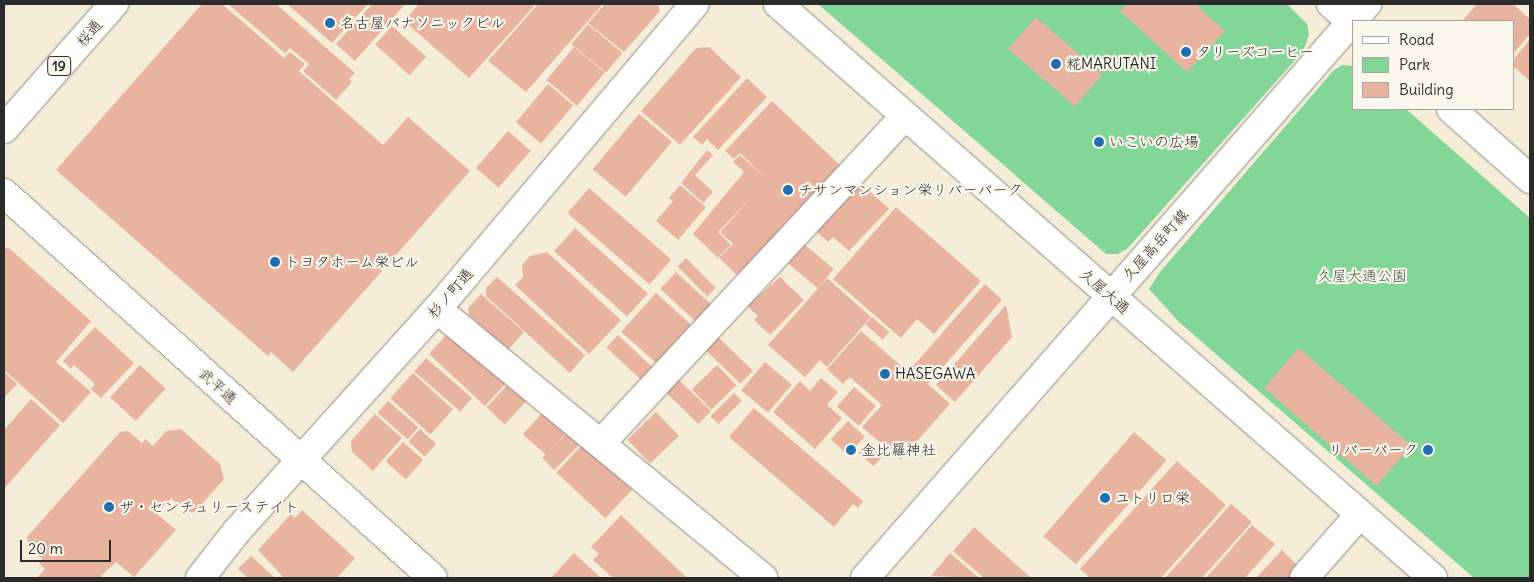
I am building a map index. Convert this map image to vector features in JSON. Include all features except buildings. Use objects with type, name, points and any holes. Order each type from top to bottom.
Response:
[{"type":"main road","name":"桜通","points":[[4,129],[114,4]]},
{"type":"main road","name":"杉ノ町通","points":[[200,578],[300,460],[437,309],[695,4]]},
{"type":"main road","name":"久屋大通","points":[[778,4],[904,117],[1433,578]]},
{"type":"main road","points":[[1331,4],[1357,16]]},
{"type":"main road","name":"久屋高岳町線","points":[[865,578],[1110,295],[1352,22]]},
{"type":"main road","points":[[1452,110],[1530,178]]},
{"type":"main road","points":[[602,442],[904,117]]},
{"type":"main road","name":"武平通","points":[[4,193],[433,578]]},
{"type":"main road","points":[[437,309],[602,442],[762,578]]},
{"type":"main road","points":[[1304,578],[1360,514]]},
{"type":"green space","name":"いこいの広場","points":[[818,4],[1287,4],[1307,24],[1309,35],[1303,51],[1128,248],[1118,254],[1106,254]]},
{"type":"green space","name":"久屋大通公園","points":[[1342,65],[1352,66],[1352,110],[1407,110],[1530,218],[1530,578],[1474,578],[1179,322],[1149,289],[1160,272],[1333,71]]},
{"type":"place","name":"名古屋パナソニックビル","points":[[330,23]]},
{"type":"place","name":"タリーズコーヒー","points":[[1186,52]]},
{"type":"place","name":"糀MARUTANI","points":[[1056,64]]},
{"type":"place","name":"いこいの広場","points":[[1099,142]]},
{"type":"place","name":"チサンマンション栄リバーパーク","points":[[788,190]]},
{"type":"place","name":"トヨタホーム栄ビル","points":[[275,262]]},
{"type":"place","name":"HASEGAWA","points":[[885,374]]},
{"type":"place","name":"金比羅神社","points":[[851,450]]},
{"type":"place","name":"リバーパーク","points":[[1428,450]]},
{"type":"place","name":"ユトリロ栄","points":[[1105,498]]},
{"type":"place","name":"ザ・センチュリーステイト","points":[[109,507]]}]
